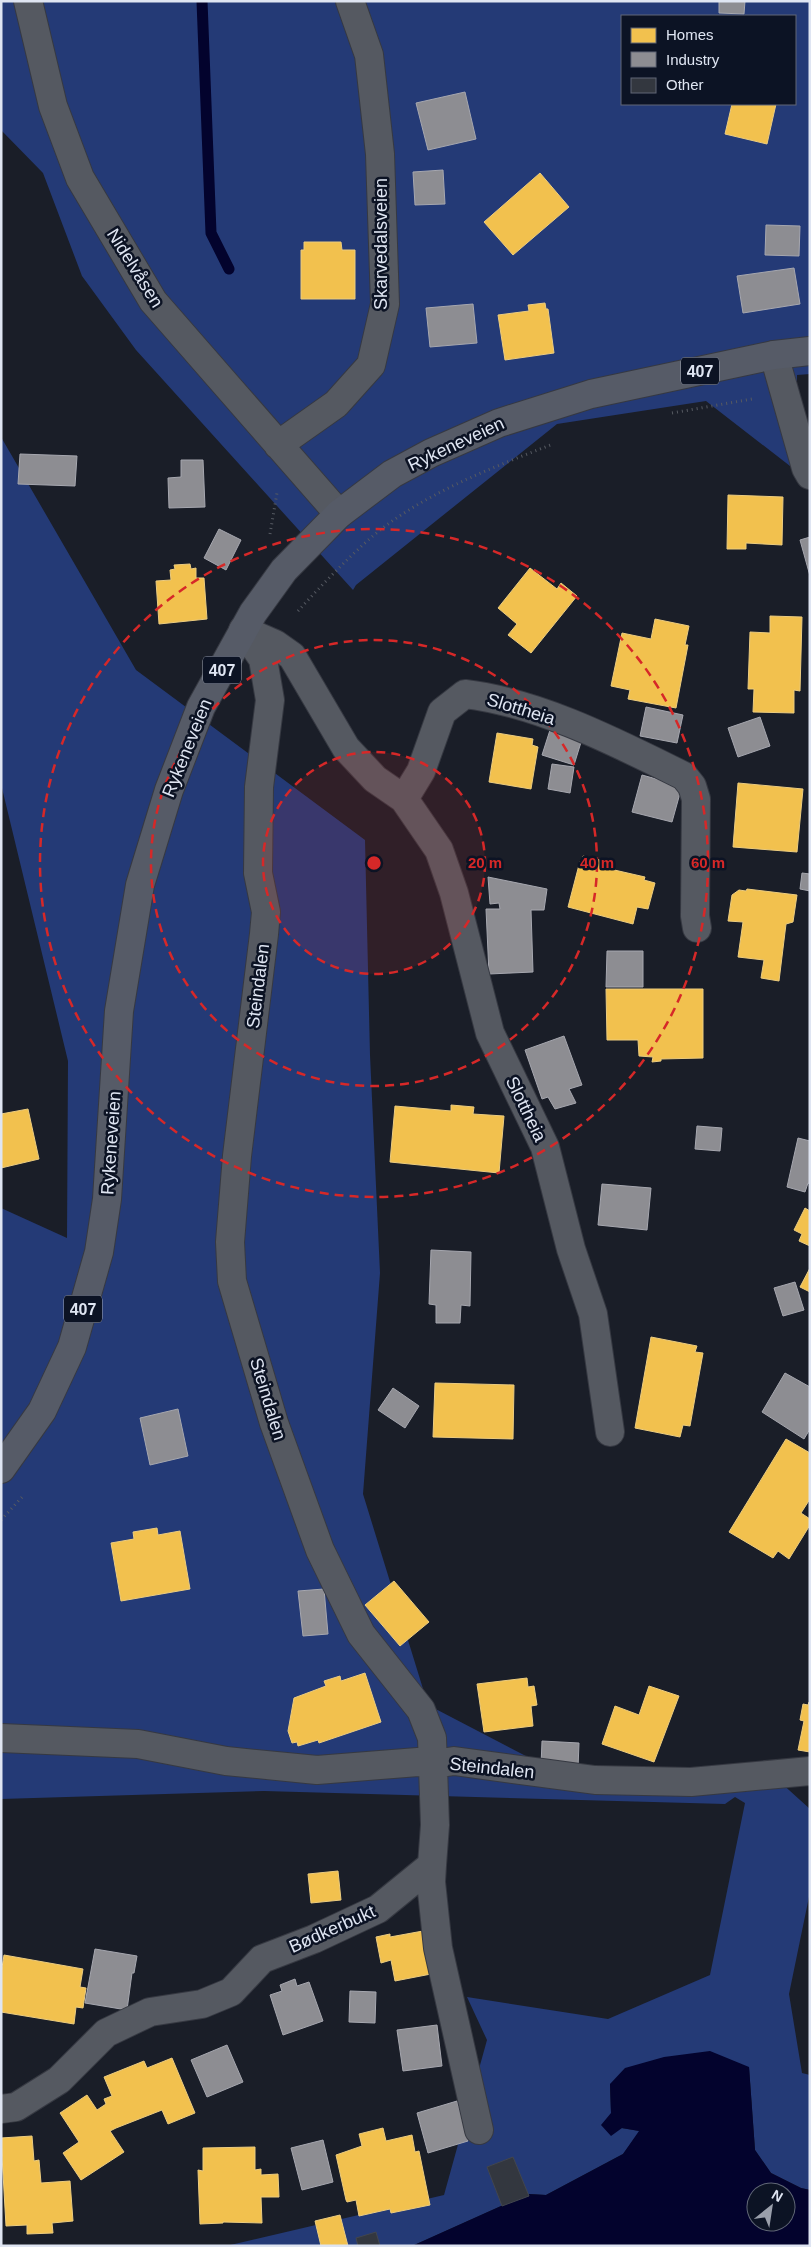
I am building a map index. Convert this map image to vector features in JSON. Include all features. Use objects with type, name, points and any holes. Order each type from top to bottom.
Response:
[{"type":"main road","name":"Rykeneveien","points":[[2,1466],[42,1411],[72,1347],[99,1252],[107,1199],[119,1011],[140,885],[169,790],[201,707],[243,630],[284,570],[339,514],[392,474],[431,453],[499,423],[591,394],[774,355],[810,351]]},
{"type":"street","name":"Nidelvåsen","points":[[28,1],[53,106],[80,178],[153,301],[339,514]]},
{"type":"street","name":"Skarvedalsveien","points":[[278,445],[336,404],[372,365],[385,304],[380,154],[372,82],[368,55],[350,1]]},
{"type":"street","points":[[774,355],[806,468],[810,475]]},
{"type":"street","name":"Slottheia","points":[[243,630],[275,644],[292,656],[346,748],[375,779],[404,799],[439,850],[454,892],[490,1033],[545,1147],[571,1249],[593,1314],[610,1432]]},
{"type":"street","name":"Steindalen","points":[[243,630],[263,659],[270,700],[259,787],[258,874],[266,912],[237,1156],[230,1242],[232,1281],[274,1423],[320,1550],[361,1634],[421,1710],[432,1738],[434,1764],[454,1761],[595,1780],[691,1782],[810,1771]]},
{"type":"street","name":"Slottheia","points":[[404,799],[421,771],[442,712],[465,694],[496,698],[601,736],[684,776],[692,786],[696,799],[695,916],[697,928]]},
{"type":"street","points":[[1,1738],[138,1744],[226,1761],[317,1770],[418,1762],[434,1764],[435,1826],[431,1882],[438,1948],[479,2130]]},
{"type":"street","name":"Bødkerbukt","points":[[1,2110],[16,2107],[59,2080],[106,2033],[150,2012],[202,2004],[231,1992],[262,1959],[314,1940],[378,1909],[432,1866]]},
{"type":"path","points":[[266,540],[271,532],[277,492]]},
{"type":"shaded area","points":[[1,1],[810,1],[810,374],[797,375],[797,465],[799,473],[706,401],[557,424],[356,585],[353,590],[136,350],[82,276],[43,173],[1,130]]},
{"type":"shaded area","points":[[1,437],[136,670],[365,840],[370,1055],[380,1273],[363,1494],[428,1705],[547,1767],[769,1772],[810,1809],[810,1892],[789,1994],[802,2073],[810,2075],[810,2190],[801,2188],[796,2186],[796,2182],[789,2182],[771,2173],[755,2150],[749,2067],[610,2084],[611,2113],[621,2128],[640,2131],[623,2154],[546,2195],[528,2194],[412,2246],[226,2246],[444,2195],[487,2040],[467,1997],[608,2019],[710,1975],[745,1803],[735,1797],[725,1804],[264,1791],[1,1799],[1,1208],[67,1238],[68,1061],[1,784]]},
{"type":"shaded area","points":[[710,2051],[749,2067],[755,2150],[771,2173],[789,2182],[746,2182],[746,2232],[796,2232],[796,2186],[810,2190],[810,2246],[412,2246],[528,2194],[546,2195],[623,2154],[639,2131],[622,2128],[611,2136],[601,2125],[611,2113],[610,2084],[625,2068],[664,2057]]},
{"type":"building: Homes","points":[[732,105],[776,105],[767,144],[725,134]]},
{"type":"building: Homes","points":[[540,173],[569,207],[513,255],[484,222]]},
{"type":"building: Homes","points":[[304,242],[341,242],[342,250],[355,250],[355,299],[301,299],[301,250],[304,250]]},
{"type":"building: Homes","points":[[545,303],[546,309],[548,309],[554,353],[505,360],[498,315],[529,311],[528,305]]},
{"type":"building: Homes","points":[[728,495],[783,497],[782,545],[746,543],[746,549],[727,549]]},
{"type":"building: Homes","points":[[190,564],[191,569],[196,568],[196,578],[204,578],[207,619],[159,624],[156,581],[171,580],[170,570],[175,569],[174,565]]},
{"type":"building: Homes","points":[[530,568],[557,589],[561,583],[577,596],[531,653],[508,635],[517,624],[498,608]]},
{"type":"building: Homes","points":[[770,616],[802,617],[800,691],[794,690],[794,713],[753,712],[754,689],[748,689],[750,632],[770,633]]},
{"type":"building: Homes","points":[[655,619],[689,626],[685,645],[688,645],[676,708],[628,699],[630,690],[611,686],[622,633],[651,639]]},
{"type":"building: Homes","points":[[497,733],[533,739],[532,745],[538,747],[531,789],[489,782]]},
{"type":"building: Homes","points":[[738,783],[803,789],[797,852],[733,847]]},
{"type":"building: Homes","points":[[583,856],[612,863],[610,869],[645,877],[644,880],[655,883],[648,909],[637,907],[633,924],[568,907]]},
{"type":"building: Homes","points":[[747,889],[797,895],[793,922],[786,924],[779,981],[761,978],[764,960],[738,957],[743,922],[728,921],[732,895],[739,890],[746,891]]},
{"type":"building: Homes","points":[[606,989],[703,989],[703,1058],[661,1059],[661,1061],[652,1062],[653,1057],[639,1056],[638,1040],[607,1040]]},
{"type":"building: Homes","points":[[451,1105],[474,1107],[473,1114],[504,1116],[499,1173],[390,1162],[395,1106],[451,1111]]},
{"type":"building: Homes","points":[[28,1109],[39,1159],[1,1168],[1,1114]]},
{"type":"building: Homes","points":[[805,1208],[810,1211],[810,1246],[799,1241],[802,1234],[794,1230]]},
{"type":"building: Homes","points":[[810,1268],[810,1292],[800,1287]]},
{"type":"building: Homes","points":[[651,1337],[697,1346],[695,1352],[703,1353],[690,1426],[683,1425],[680,1437],[635,1428]]},
{"type":"building: Homes","points":[[435,1383],[514,1385],[513,1439],[433,1437]]},
{"type":"building: Homes","points":[[786,1439],[810,1453],[810,1499],[801,1513],[810,1519],[810,1525],[789,1559],[778,1551],[773,1558],[729,1532]]},
{"type":"building: Homes","points":[[157,1528],[158,1535],[180,1531],[190,1589],[121,1601],[111,1543],[134,1539],[133,1532]]},
{"type":"building: Homes","points":[[394,1581],[429,1622],[400,1646],[365,1605]]},
{"type":"building: Homes","points":[[365,1673],[381,1722],[319,1743],[318,1740],[298,1746],[297,1742],[292,1743],[288,1731],[294,1698],[326,1686],[324,1681],[340,1676],[341,1681]]},
{"type":"building: Homes","points":[[527,1678],[528,1687],[534,1686],[537,1705],[531,1706],[533,1726],[484,1732],[477,1684]]},
{"type":"building: Homes","points":[[649,1686],[679,1696],[654,1762],[602,1744],[615,1706],[639,1715]]},
{"type":"building: Homes","points":[[809,1702],[810,1752],[798,1750],[804,1721],[800,1720],[803,1704],[808,1705]]},
{"type":"building: Homes","points":[[338,1871],[341,1900],[311,1903],[308,1874]]},
{"type":"building: Homes","points":[[423,1931],[431,1974],[395,1981],[391,1960],[381,1963],[376,1937],[390,1934],[390,1937]]},
{"type":"building: Homes","points":[[4,1955],[83,1969],[80,1987],[86,1988],[83,2008],[76,2007],[74,2024],[1,2012],[1,1974]]},
{"type":"building: Homes","points":[[172,2058],[195,2113],[168,2124],[162,2110],[110,2131],[124,2152],[81,2180],[63,2153],[79,2142],[60,2113],[87,2095],[97,2110],[106,2104],[104,2099],[112,2096],[104,2077],[144,2061],[147,2068]]},
{"type":"building: Homes","points":[[383,2128],[386,2141],[412,2135],[415,2152],[419,2151],[430,2205],[391,2213],[390,2209],[359,2216],[356,2200],[347,2202],[346,2200],[336,2155],[362,2146],[359,2134]]},
{"type":"building: Homes","points":[[32,2136],[34,2161],[39,2160],[41,2183],[70,2181],[73,2221],[52,2223],[53,2233],[27,2234],[27,2225],[6,2226],[1,2138]]},
{"type":"building: Homes","points":[[255,2147],[255,2170],[261,2169],[261,2175],[278,2174],[279,2197],[261,2197],[262,2223],[223,2222],[200,2224],[198,2170],[203,2171],[203,2148]]},
{"type":"building: Homes","points":[[340,2215],[348,2246],[321,2246],[315,2221]]},
{"type":"building: Industry","points":[[719,1],[745,1],[744,14],[719,13]]},
{"type":"building: Industry","points":[[465,92],[476,139],[428,150],[416,103]]},
{"type":"building: Industry","points":[[443,170],[445,204],[415,205],[413,172]]},
{"type":"building: Industry","points":[[766,225],[800,226],[799,256],[765,255]]},
{"type":"building: Industry","points":[[794,268],[800,304],[743,313],[737,276]]},
{"type":"building: Industry","points":[[473,304],[477,343],[430,347],[426,308]]},
{"type":"building: Industry","points":[[20,454],[77,456],[75,486],[18,484]]},
{"type":"building: Industry","points":[[181,460],[203,460],[205,507],[169,508],[168,478],[181,477]]},
{"type":"building: Industry","points":[[219,529],[241,540],[226,570],[204,558]]},
{"type":"building: Industry","points":[[810,537],[810,576],[800,540]]},
{"type":"building: Industry","points":[[646,707],[683,715],[677,743],[640,736]]},
{"type":"building: Industry","points":[[760,717],[770,746],[738,757],[728,728]]},
{"type":"building: Industry","points":[[550,730],[582,739],[574,765],[542,755]]},
{"type":"building: Industry","points":[[552,764],[574,767],[570,793],[548,789]]},
{"type":"building: Industry","points":[[642,775],[682,786],[672,822],[632,812]]},
{"type":"building: Industry","points":[[802,873],[810,874],[810,891],[800,889]]},
{"type":"building: Industry","points":[[488,877],[547,889],[544,910],[531,910],[533,972],[489,974],[486,909],[500,909],[499,903],[490,904]]},
{"type":"building: Industry","points":[[607,951],[643,951],[643,987],[606,987]]},
{"type":"building: Industry","points":[[564,1036],[582,1085],[569,1089],[576,1103],[555,1109],[548,1097],[542,1099],[525,1050]]},
{"type":"building: Industry","points":[[697,1126],[722,1128],[720,1151],[695,1149]]},
{"type":"building: Industry","points":[[798,1138],[810,1141],[810,1184],[808,1183],[805,1192],[787,1187]]},
{"type":"building: Industry","points":[[602,1184],[651,1188],[647,1230],[598,1225]]},
{"type":"building: Industry","points":[[431,1250],[471,1252],[470,1306],[461,1305],[460,1323],[436,1323],[436,1305],[429,1304]]},
{"type":"building: Industry","points":[[795,1282],[804,1310],[783,1316],[774,1288]]},
{"type":"building: Industry","points":[[785,1373],[810,1387],[810,1429],[804,1439],[762,1412]]},
{"type":"building: Industry","points":[[393,1388],[419,1406],[405,1428],[378,1410]]},
{"type":"building: Industry","points":[[178,1409],[188,1456],[150,1465],[140,1418]]},
{"type":"building: Industry","points":[[324,1589],[328,1634],[303,1636],[298,1591]]},
{"type":"building: Industry","points":[[542,1741],[579,1743],[578,1768],[541,1766]]},
{"type":"building: Industry","points":[[95,1949],[137,1956],[134,1973],[132,1973],[127,2010],[85,2003]]},
{"type":"building: Industry","points":[[295,1979],[297,1986],[309,1982],[323,2021],[283,2035],[270,1995],[282,1991],[280,1985]]},
{"type":"building: Industry","points":[[350,1991],[376,1992],[375,2023],[349,2022]]},
{"type":"building: Industry","points":[[437,2025],[442,2066],[403,2071],[397,2030]]},
{"type":"building: Industry","points":[[227,2045],[243,2082],[207,2097],[191,2060]]},
{"type":"building: Industry","points":[[457,2101],[468,2141],[428,2153],[417,2113]]},
{"type":"building: Industry","points":[[323,2140],[333,2182],[302,2190],[291,2148]]},
{"type":"building: Other","points":[[513,2157],[529,2196],[502,2206],[487,2167]]},
{"type":"building: Other","points":[[376,2232],[380,2246],[358,2246],[356,2238]]},
{"type":"waterway","points":[[202,1],[211,233],[229,269]]}]
